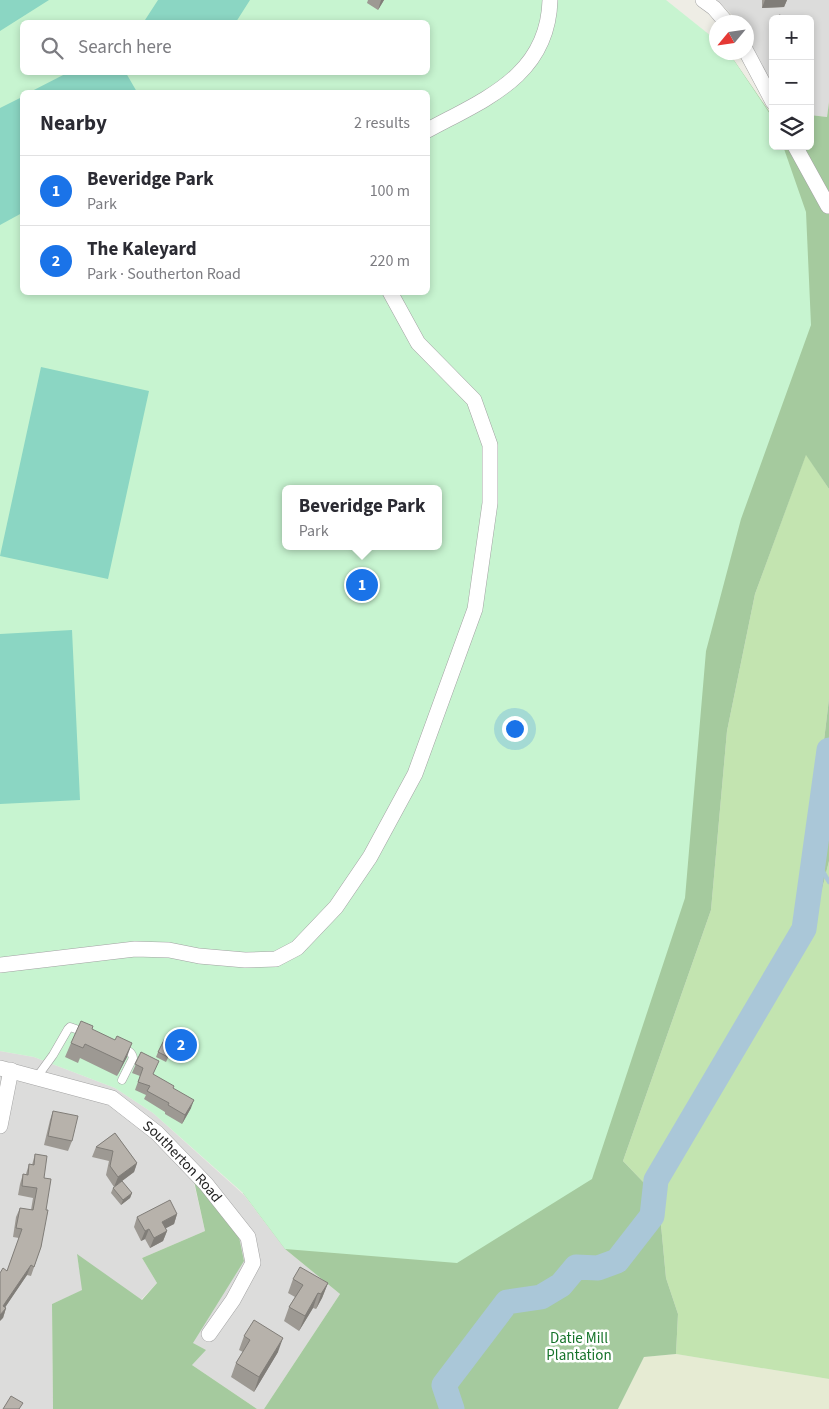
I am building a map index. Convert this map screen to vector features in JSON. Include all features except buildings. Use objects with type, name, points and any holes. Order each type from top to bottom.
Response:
[{"type":"street","points":[[430,129],[494,95],[510,83],[534,56],[547,30],[550,0]]},
{"type":"street","points":[[714,3],[722,15]]},
{"type":"street","points":[[751,60],[769,94]]},
{"type":"street","points":[[797,150],[828,207]]},
{"type":"street","points":[[0,966],[136,948],[169,950],[198,956],[246,960],[276,959],[298,948],[336,907],[370,856],[415,774],[475,608],[490,503],[490,446],[474,400],[418,343],[392,295]]},
{"type":"street","points":[[0,1126],[5,1069]]},
{"type":"street","name":"Southerton Road","points":[[5,1069],[112,1098],[157,1133],[206,1184],[248,1237],[253,1263],[234,1300],[209,1334]]},
{"type":"lane","points":[[37,1077],[70,1027],[97,1038]]},
{"type":"lane","points":[[114,1045],[130,1052],[133,1058],[122,1080]]},
{"type":"shaded area","points":[[717,0],[829,0],[829,102],[827,117],[814,115],[814,15],[769,15],[769,81],[754,53],[754,15],[732,15]]},
{"type":"shaded area","points":[[0,1051],[34,1057],[115,1088],[153,1113],[244,1195],[285,1249],[340,1294],[264,1409],[257,1409],[192,1365],[192,1343],[244,1260],[194,1183],[205,1231],[142,1258],[157,1283],[141,1300],[77,1255],[83,1290],[52,1304],[53,1409],[0,1409]]},
{"type":"green space","points":[[0,0],[666,0],[709,34],[709,60],[734,60],[769,113],[769,150],[784,150],[806,212],[811,325],[741,519],[706,651],[685,898],[592,1179],[457,1263],[285,1249],[243,1193],[153,1113],[115,1088],[34,1057],[0,1051]]},
{"type":"green space","points":[[0,0],[49,0],[0,31]]},
{"type":"green space","points":[[158,0],[250,0],[237,20],[145,20]]},
{"type":"green space","name":"Datie Mill Plantation","points":[[709,57],[709,60],[734,60],[769,111],[769,150],[814,150],[814,115],[827,117],[829,102],[829,489],[806,455],[755,594],[727,731],[711,910],[623,1161],[647,1186],[796,929],[815,815],[829,699],[829,861],[809,942],[669,1175],[661,1225],[666,1278],[678,1314],[676,1354],[644,1357],[618,1409],[264,1409],[340,1294],[285,1249],[243,1193]]},
{"type":"green space","points":[[63,75],[127,75],[136,90],[34,90]]},
{"type":"green space","points":[[20,98],[20,214],[0,225],[0,108]]},
{"type":"green space","points":[[41,367],[149,391],[108,579],[0,556]]},
{"type":"green space","points":[[806,454],[829,489],[829,699],[815,815],[796,929],[647,1186],[623,1161],[711,910],[727,731],[755,594]]},
{"type":"green space","points":[[72,630],[80,800],[0,804],[0,634]]},
{"type":"green space","points":[[829,861],[829,1379],[676,1354],[678,1314],[666,1278],[661,1225],[669,1175],[809,942]]},
{"type":"green space","points":[[194,1181],[239,1237],[244,1261],[193,1343],[206,1350],[192,1365],[257,1409],[53,1409],[52,1304],[82,1290],[77,1254],[142,1300],[157,1283],[142,1258],[205,1231]]},
{"type":"green space","points":[[676,1354],[829,1379],[829,1409],[618,1409],[644,1357]]},
{"type":"waterway","points":[[452,1409],[444,1385],[507,1302],[541,1297],[561,1285],[576,1267],[598,1268],[617,1261],[652,1216],[656,1180],[804,929],[829,750]]},
{"type":"waterway","points":[[814,856],[829,882]]},
{"type":"place","name":"Beveridge Park","points":[[362,585]]},
{"type":"place","name":"The Kaleyard","points":[[181,1045]]}]
